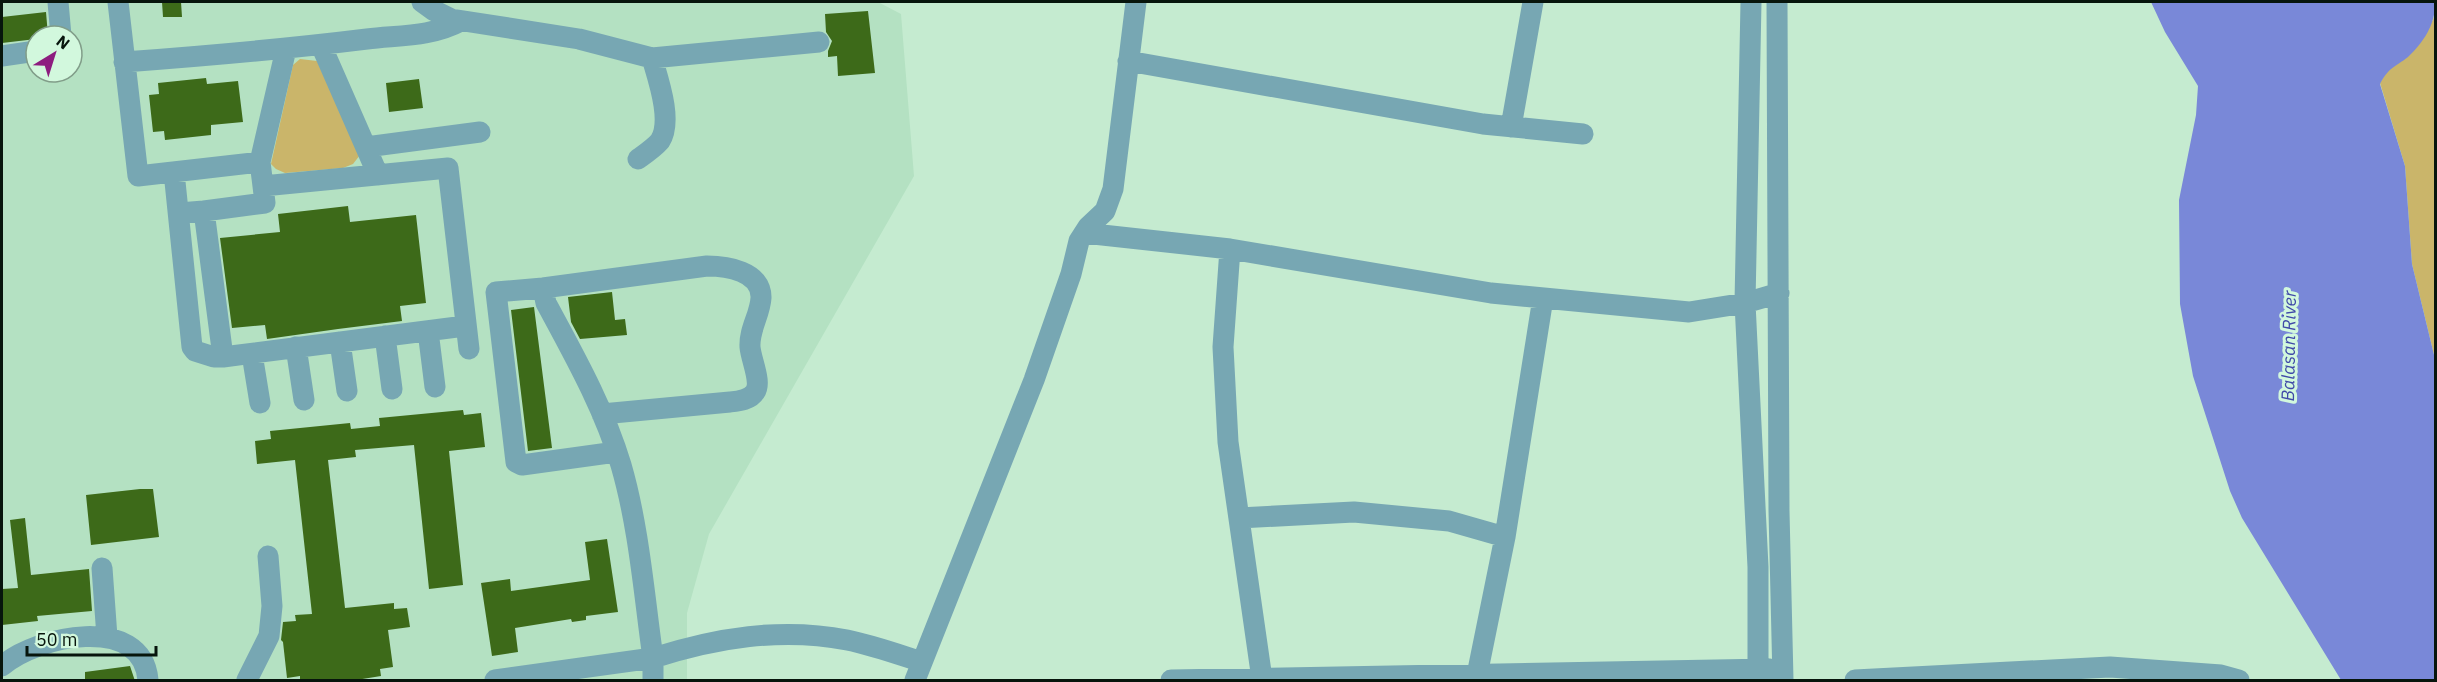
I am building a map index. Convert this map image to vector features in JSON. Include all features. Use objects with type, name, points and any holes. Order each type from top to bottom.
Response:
[{"type":"street","points":[[58,2],[60,24]]},
{"type":"street","points":[[118,2],[138,176],[260,162]]},
{"type":"street","points":[[422,2],[442,15],[461,21],[579,39],[652,58],[819,42]]},
{"type":"street","points":[[495,681],[652,658],[693,646],[769,633],[814,635],[848,640],[918,671],[944,611],[1034,380],[1071,274],[1076,251],[1084,233],[1105,211],[1111,198],[1136,2]]},
{"type":"street","points":[[1511,127],[1533,2]]},
{"type":"street","points":[[1751,2],[1745,303],[1758,567],[1758,670]]},
{"type":"street","points":[[1171,681],[1477,675],[1518,677],[1758,670],[1783,675],[1779,511],[1777,2]]},
{"type":"street","points":[[124,62],[424,35],[461,21]]},
{"type":"street","points":[[321,45],[378,175]]},
{"type":"street","points":[[179,213],[265,203],[260,162],[286,49]]},
{"type":"street","points":[[2,56],[24,53]]},
{"type":"street","points":[[638,159],[662,138],[665,124],[663,104],[652,58]]},
{"type":"street","points":[[1128,61],[1483,124],[1583,134]]},
{"type":"street","points":[[366,147],[480,132]]},
{"type":"street","points":[[263,186],[448,168],[469,350]]},
{"type":"street","points":[[174,172],[192,347],[195,351],[222,357],[465,326]]},
{"type":"street","points":[[204,211],[222,357]]},
{"type":"street","points":[[1084,233],[1230,249],[1491,292],[1689,312],[1745,303],[1779,293]]},
{"type":"street","points":[[1230,249],[1223,347],[1228,442],[1262,679]]},
{"type":"street","points":[[602,414],[730,402],[748,399],[753,395],[758,383],[751,359],[750,341],[752,325],[761,298],[757,284],[740,271],[722,266],[495,292],[514,460],[522,465],[616,452]]},
{"type":"street","points":[[543,288],[546,303],[602,414],[616,452],[631,508],[652,658],[652,681]]},
{"type":"street","points":[[1477,675],[1505,537],[1543,298]]},
{"type":"street","points":[[428,331],[435,387]]},
{"type":"street","points":[[385,336],[392,389]]},
{"type":"street","points":[[340,342],[347,391]]},
{"type":"street","points":[[296,347],[304,400]]},
{"type":"street","points":[[252,354],[260,403]]},
{"type":"street","points":[[1239,518],[1354,512],[1449,521],[1505,537]]},
{"type":"street","points":[[247,681],[269,636],[272,606],[268,556]]},
{"type":"street","points":[[102,568],[107,638]]},
{"type":"street","points":[[2,666],[21,652],[36,645],[58,640],[107,638],[127,645],[137,652],[147,668],[148,681]]},
{"type":"street","points":[[1855,681],[2110,666],[2221,675],[2239,681]]},
{"type":"shaded area","points":[[2,2],[878,2],[901,14],[914,176],[709,534],[687,613],[687,680],[2,680]]},
{"type":"shaded area","points":[[2435,13],[2435,359],[2412,264],[2405,166],[2380,83],[2387,71],[2407,57],[2433,20]]},
{"type":"shaded area","points":[[300,59],[317,61],[360,155],[353,164],[343,168],[285,173],[271,164],[293,65]]},
{"type":"water","name":"Balasan River","points":[[2151,2],[2435,2],[2431,25],[2424,39],[2408,57],[2389,71],[2380,84],[2405,166],[2412,264],[2435,359],[2435,680],[2341,680],[2242,518],[2230,491],[2193,376],[2180,304],[2179,200],[2196,115],[2198,86],[2165,32]]},
{"type":"building","points":[[162,2],[181,2],[182,17],[163,17]]},
{"type":"building","points":[[868,11],[875,73],[838,76],[837,56],[828,57],[832,41],[826,32],[825,14]]},
{"type":"building","points":[[46,12],[47,24],[24,24],[24,40],[2,43],[2,17]]},
{"type":"building","points":[[206,78],[207,84],[238,81],[243,122],[211,125],[211,135],[165,140],[164,131],[153,132],[149,95],[159,94],[158,83]]},
{"type":"building","points":[[419,79],[423,108],[389,112],[386,83]]},
{"type":"building","points":[[348,206],[350,222],[416,215],[426,303],[400,306],[402,321],[267,339],[265,325],[232,328],[220,238],[280,232],[278,214]]},
{"type":"building","points":[[612,292],[615,320],[625,319],[627,335],[580,339],[571,322],[568,297]]},
{"type":"building","points":[[534,307],[552,448],[528,451],[511,310]]},
{"type":"building","points":[[463,410],[464,415],[481,413],[485,447],[449,451],[463,585],[429,589],[414,445],[355,450],[356,457],[328,460],[345,608],[394,603],[394,609],[407,608],[410,627],[388,630],[393,667],[380,669],[381,676],[350,681],[300,681],[300,676],[287,678],[281,640],[283,622],[296,621],[295,615],[312,614],[295,460],[257,464],[255,441],[271,439],[270,431],[350,423],[351,429],[380,426],[379,418]]},
{"type":"building","points":[[153,489],[159,537],[91,545],[86,495]]},
{"type":"building","points":[[25,518],[31,575],[89,569],[92,611],[37,616],[38,621],[2,625],[2,589],[18,588],[10,520]]},
{"type":"building","points":[[607,539],[618,612],[586,616],[586,620],[572,622],[571,619],[515,628],[518,652],[492,656],[481,583],[510,579],[511,591],[590,580],[585,542]]},
{"type":"building","points":[[130,666],[135,681],[85,681],[85,672]]}]
